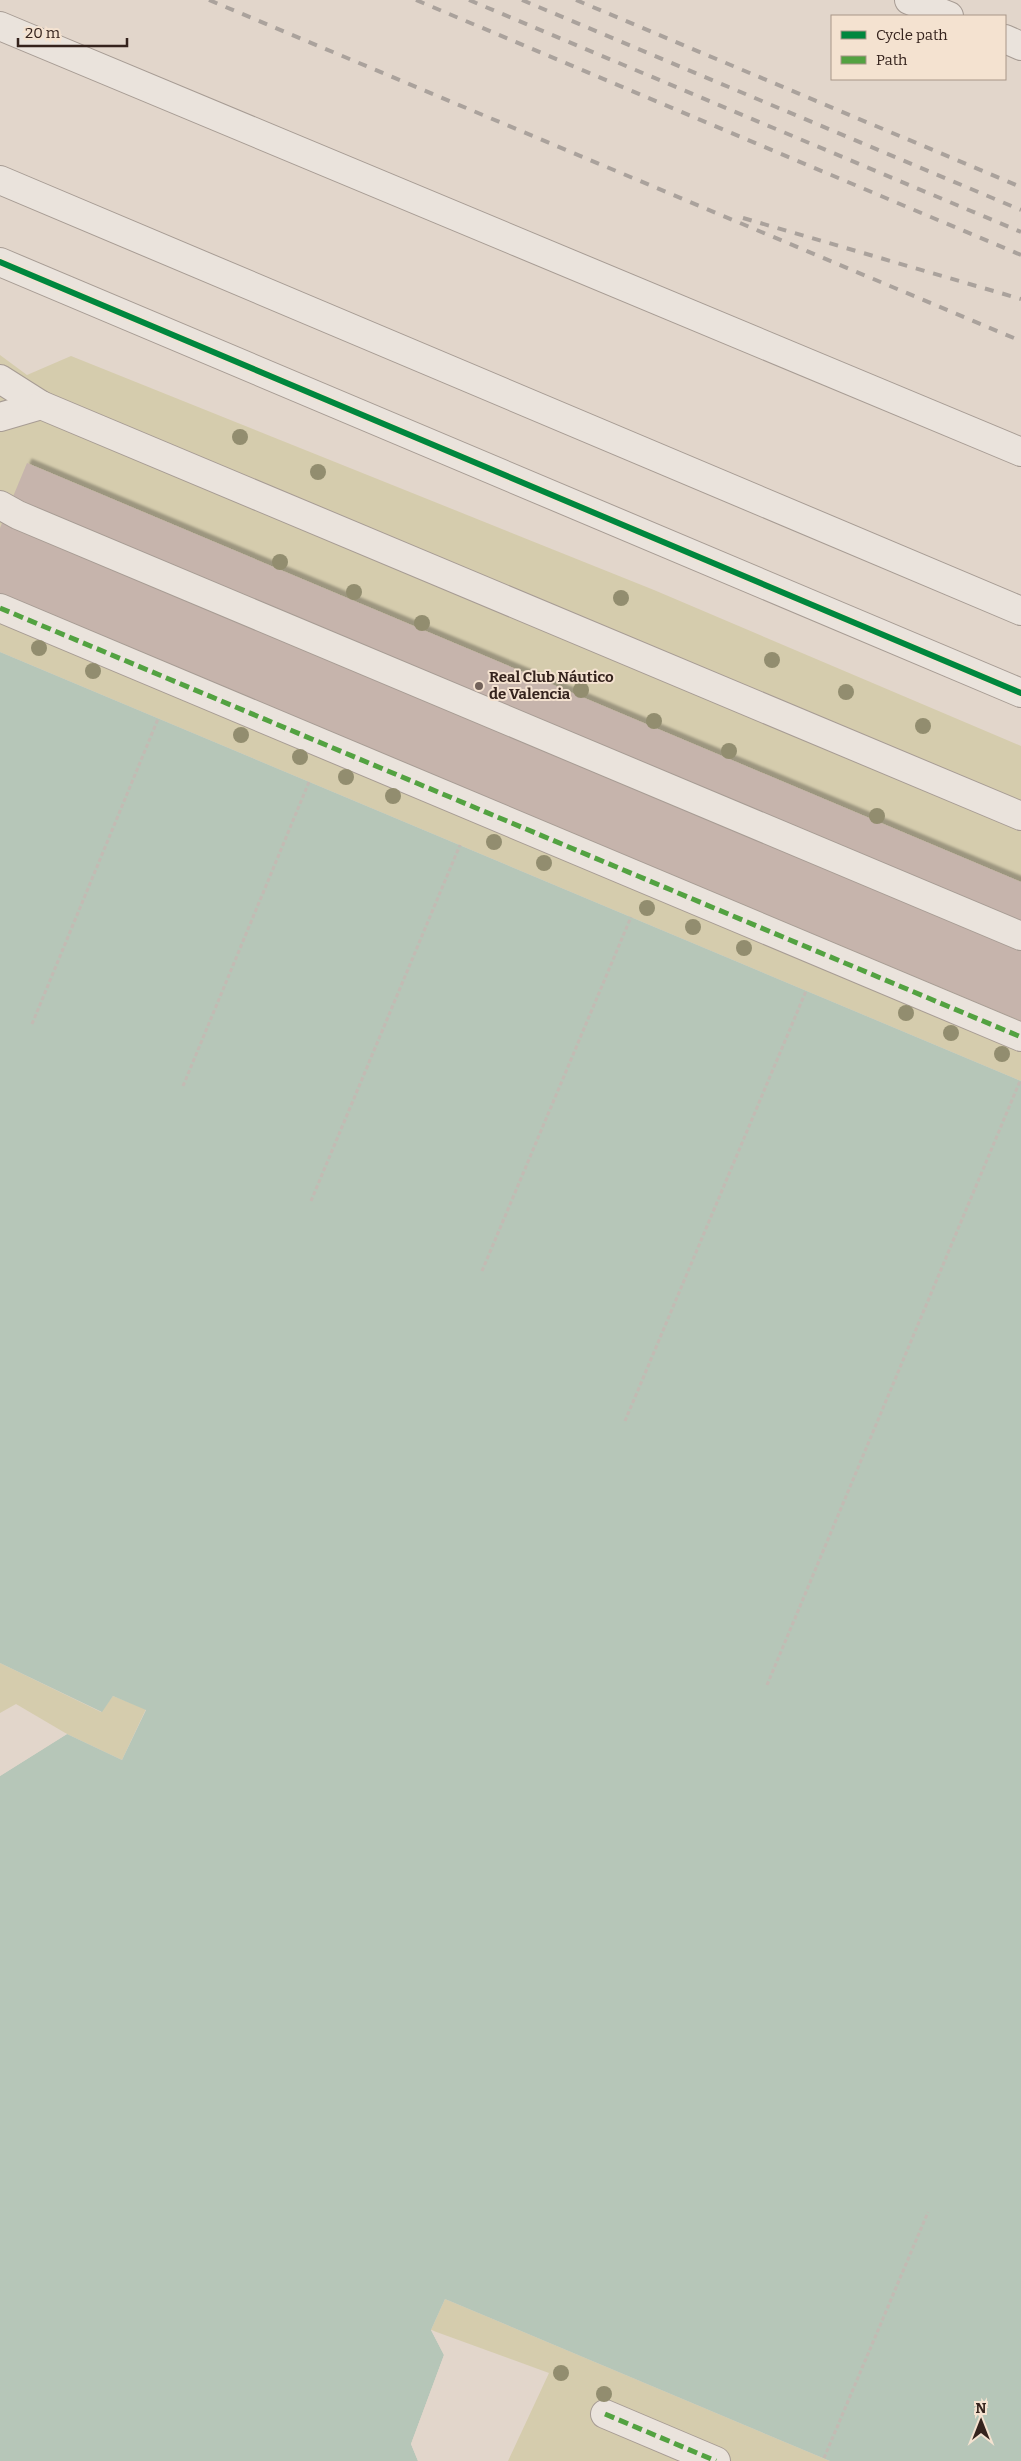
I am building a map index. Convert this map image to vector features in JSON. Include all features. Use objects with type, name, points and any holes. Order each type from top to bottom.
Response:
[{"type":"street","points":[[909,0],[946,15]]},
{"type":"street","points":[[0,26],[1021,452]]},
{"type":"street","points":[[1006,39],[1021,46]]},
{"type":"street","points":[[0,180],[1021,611]]},
{"type":"street","points":[[0,262],[1021,693]]},
{"type":"street","points":[[0,379],[41,405],[1021,816]]},
{"type":"street","points":[[0,417],[41,405]]},
{"type":"street","points":[[0,506],[1021,936]]},
{"type":"street","points":[[0,608],[1021,1037]]},
{"type":"street","points":[[605,2414],[716,2461]]},
{"type":"path","points":[[32,1024],[158,719]]},
{"type":"path","points":[[183,1086],[309,782]]},
{"type":"path","points":[[311,1201],[460,845]]},
{"type":"path","points":[[482,1271],[631,917]]},
{"type":"path","points":[[625,1421],[806,991]]},
{"type":"path","points":[[767,1685],[1020,1080]]},
{"type":"path","points":[[824,2458],[928,2212]]},
{"type":"shaded area","name":"Real Club Náutico de Valencia","points":[[0,355],[27,375],[71,356],[654,590],[1021,746],[1021,1081],[0,652]]},
{"type":"shaded area","points":[[0,652],[1021,1081],[1021,2461],[830,2461],[445,2299],[431,2330],[444,2355],[411,2444],[418,2461],[0,2461],[0,1776],[67,1734],[122,1760],[146,1710],[113,1696],[102,1712],[0,1663]]},
{"type":"shaded area","points":[[0,1663],[101,1712],[113,1696],[146,1709],[122,1760],[67,1734],[16,1704],[0,1713]]},
{"type":"shaded area","points":[[445,2299],[830,2461],[508,2461],[549,2373],[431,2330]]},
{"type":"pier","points":[[65,1733],[67,1734],[0,1776],[0,1773]]},
{"type":"pier","points":[[431,2330],[434,2331],[446,2355],[414,2444],[420,2461],[418,2461],[411,2444],[444,2355]]},
{"type":"building","points":[[27,463],[1021,882],[1021,1021],[0,593],[0,528]]},
{"type":"railway","points":[[209,0],[1021,341]]},
{"type":"railway","points":[[416,0],[1021,255]]},
{"type":"railway","points":[[469,0],[1021,232]]},
{"type":"railway","points":[[522,0],[1021,210]]},
{"type":"railway","points":[[576,0],[1021,187]]},
{"type":"railway","points":[[743,218],[1021,299]]},
{"type":"marked path","points":[[0,608],[1021,1037]]},
{"type":"marked path","points":[[605,2414],[716,2461]]},
{"type":"cycle path","points":[[0,262],[1021,693]]},
{"type":"place","name":"Real Club Náutico de Valencia","points":[[479,686]]}]
